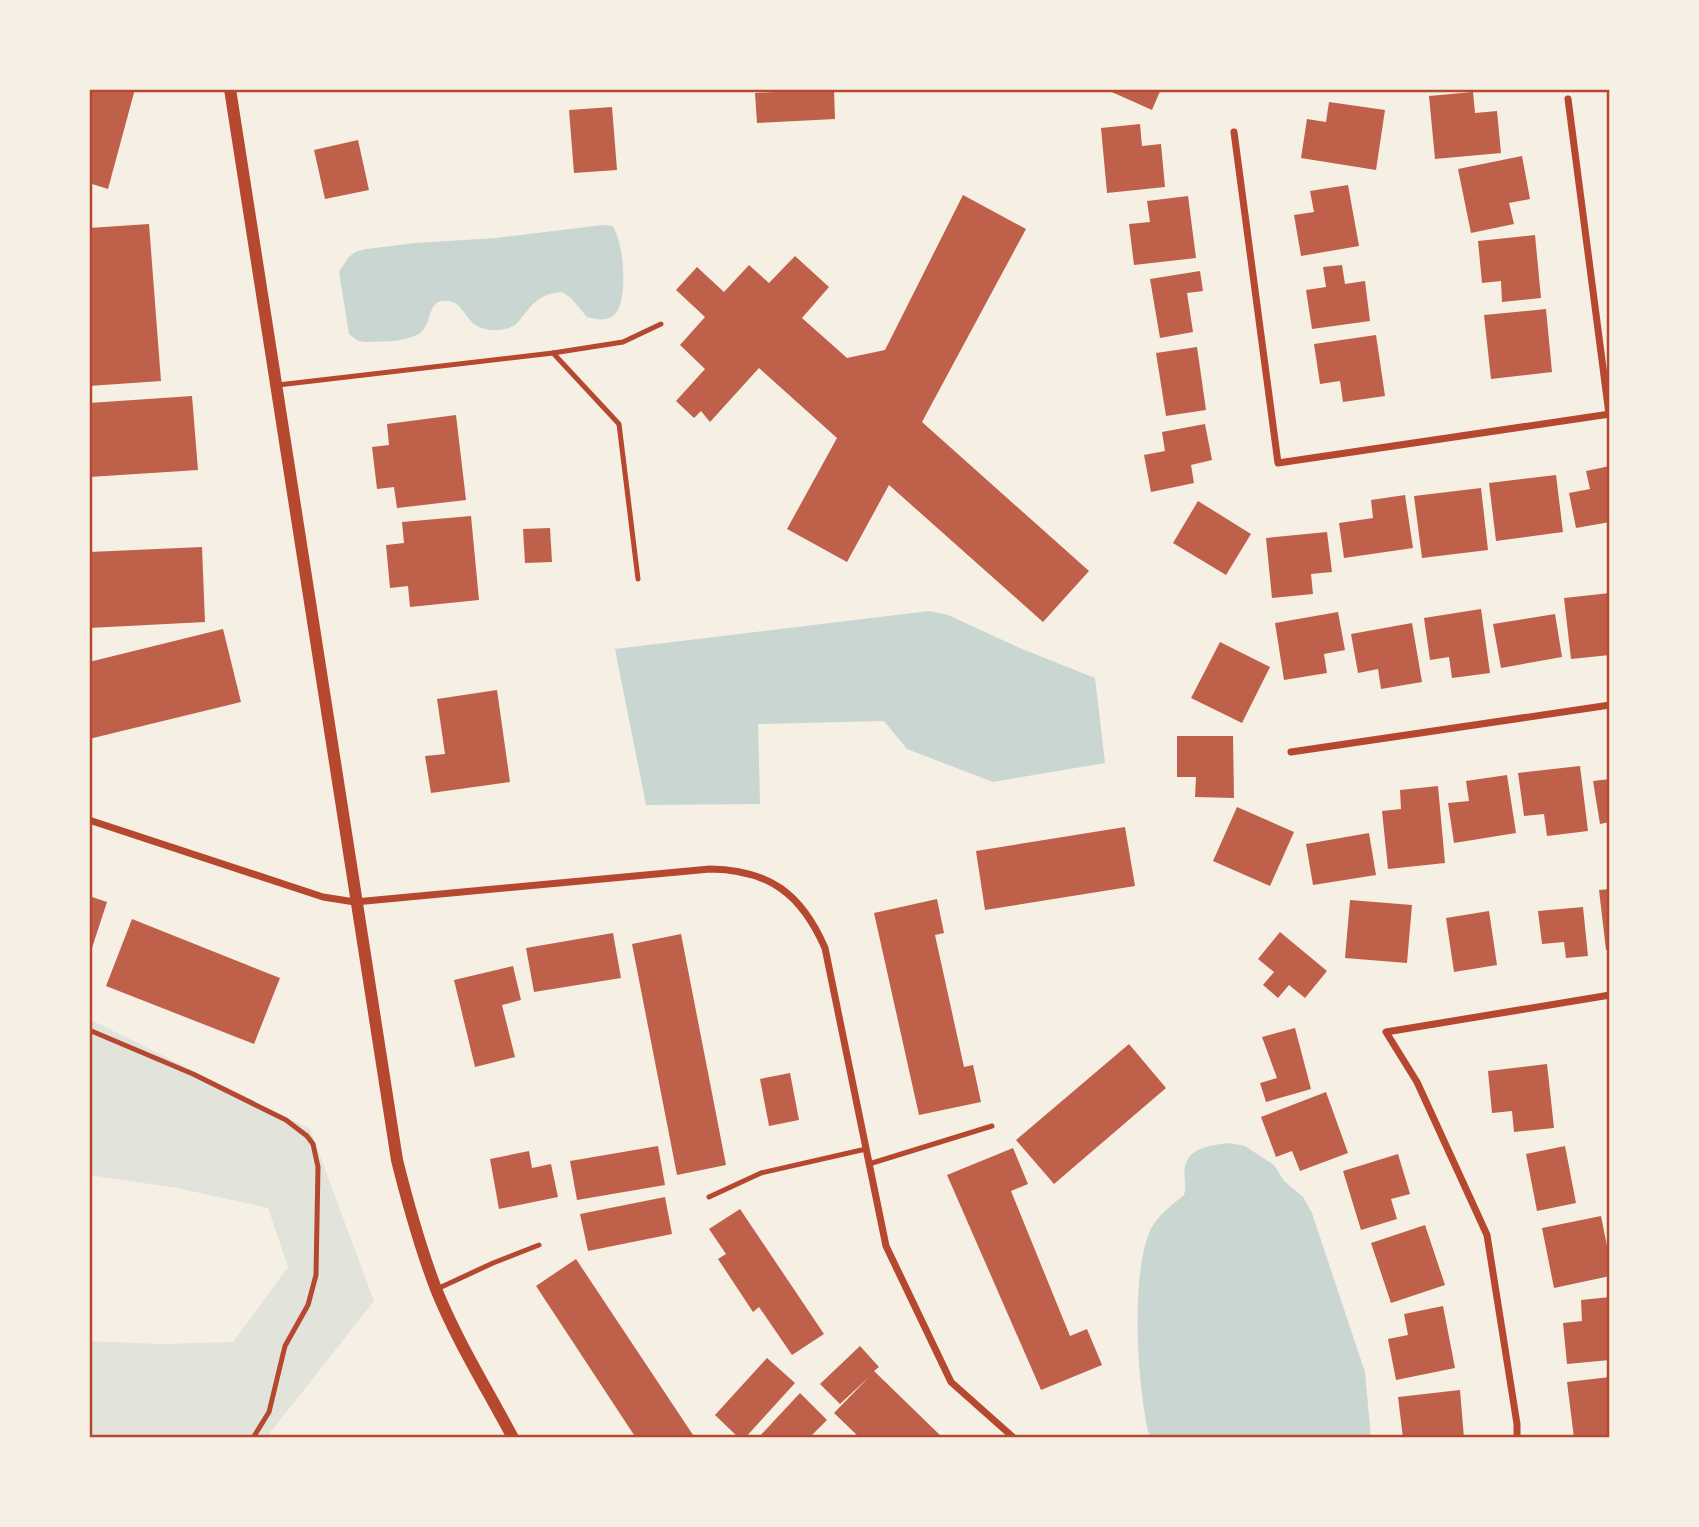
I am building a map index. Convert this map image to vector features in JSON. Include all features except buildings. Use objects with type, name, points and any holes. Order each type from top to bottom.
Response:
[{"type":"street","points":[[230,89],[397,1160],[409,1208],[436,1289],[513,1438]]},
{"type":"street","points":[[1234,132],[1278,463],[1609,414],[1568,99]]},
{"type":"street","points":[[1291,752],[1610,705]]},
{"type":"street","points":[[89,820],[323,897],[355,902],[710,869],[732,869],[773,882],[789,892],[803,907],[825,948],[886,1246],[951,1382],[1014,1438]]},
{"type":"street","points":[[1517,1438],[1517,1423],[1487,1235],[1418,1082],[1386,1032],[1610,995]]},
{"type":"lane","points":[[275,386],[553,353],[623,342],[661,324]]},
{"type":"lane","points":[[553,353],[619,424],[638,579]]},
{"type":"lane","points":[[89,1030],[193,1074],[286,1120],[313,1144],[318,1167],[316,1275],[309,1304],[285,1346],[269,1412],[253,1438]]},
{"type":"lane","points":[[869,1164],[992,1126]]},
{"type":"lane","points":[[709,1197],[761,1173],[866,1149]]},
{"type":"lane","points":[[436,1289],[539,1245]]},
{"type":"shaded area","points":[[612,226],[616,233],[623,270],[619,308],[608,319],[587,317],[571,298],[562,292],[540,299],[516,324],[504,329],[477,326],[454,303],[442,301],[434,306],[423,330],[412,337],[366,342],[358,341],[349,334],[339,272],[355,252],[416,243],[496,238]]},
{"type":"shaded area","points":[[929,611],[948,615],[1022,649],[1095,678],[1105,763],[993,782],[907,749],[884,721],[758,724],[760,804],[646,805],[615,649]]},
{"type":"shaded area","points":[[89,1019],[310,1129],[374,1301],[266,1438],[89,1438],[89,1341],[163,1344],[233,1342],[288,1267],[268,1208],[177,1188],[89,1175]]},
{"type":"shaded area","points":[[1229,1143],[1245,1146],[1274,1165],[1284,1181],[1303,1197],[1312,1213],[1365,1372],[1371,1438],[1150,1438],[1142,1391],[1138,1330],[1138,1298],[1145,1244],[1156,1221],[1184,1195],[1185,1166],[1191,1155],[1203,1148]]}]
